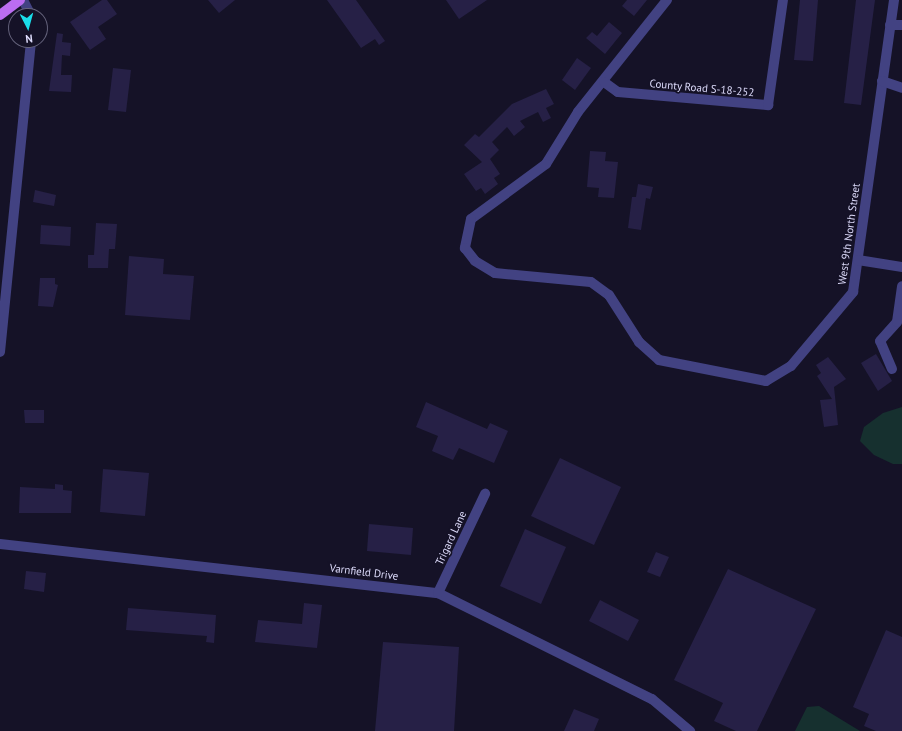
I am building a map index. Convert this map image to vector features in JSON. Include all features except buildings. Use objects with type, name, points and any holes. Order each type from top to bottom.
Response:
[{"type":"main road","points":[[0,15],[21,0]]},
{"type":"street","name":"West 9th North Street","points":[[667,0],[604,82],[578,112],[546,164],[471,219],[465,248],[475,261],[495,273],[591,282],[609,295],[639,342],[659,360],[766,381],[791,366],[853,292],[894,0]]},
{"type":"street","name":"County Road S-18-252","points":[[604,82],[618,92],[768,105],[783,0]]},
{"type":"street","points":[[890,24],[902,26]]},
{"type":"street","points":[[0,352],[30,48]]},
{"type":"street","points":[[882,81],[902,88]]},
{"type":"street","points":[[858,260],[902,267]]},
{"type":"street","points":[[892,369],[880,341],[899,326],[902,286]]},
{"type":"street","name":"Trigard Lane","points":[[438,593],[485,494]]},
{"type":"street","name":"Varnfield Drive","points":[[0,544],[438,593],[652,699],[690,731]]},
{"type":"green space","points":[[902,407],[902,464],[893,464],[874,455],[860,441],[864,427],[883,413]]},
{"type":"green space","points":[[819,706],[860,731],[795,731],[807,707]]}]
